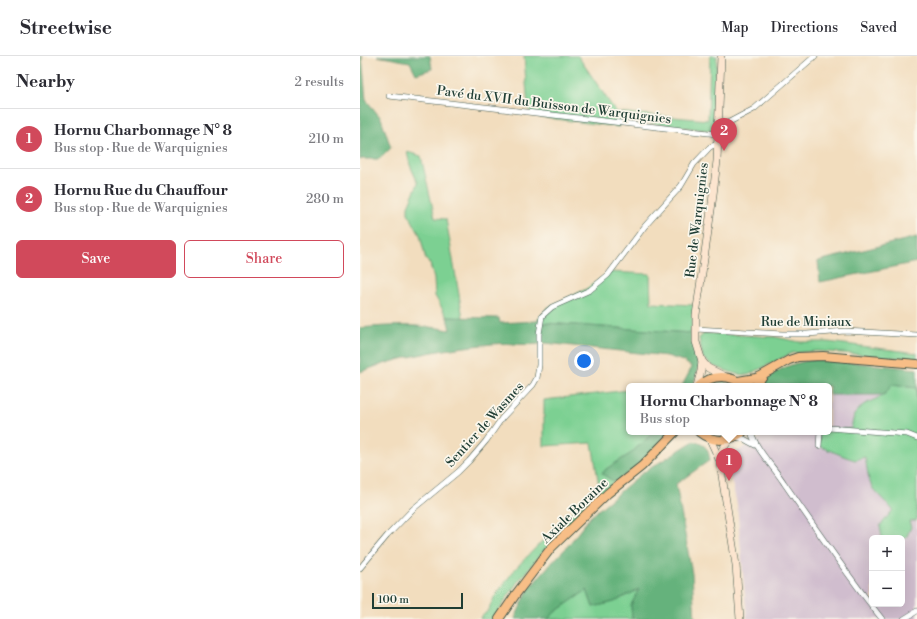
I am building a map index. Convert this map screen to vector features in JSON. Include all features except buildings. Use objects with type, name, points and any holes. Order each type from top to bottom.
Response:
[{"type":"main road","points":[[744,383],[764,374],[789,360],[809,356],[917,364]]},
{"type":"main road","points":[[758,383],[764,374]]},
{"type":"main road","points":[[701,383],[713,377],[724,376],[739,383]]},
{"type":"main road","name":"Axiale Boraine","points":[[500,619],[529,576],[551,548],[608,493],[642,466],[673,435]]},
{"type":"main road","points":[[704,435],[710,439],[720,441],[736,436]]},
{"type":"street","name":"Rue de Warquignies","points":[[699,383],[702,362],[696,342],[696,315],[712,203],[722,56]]},
{"type":"street","points":[[717,131],[754,109],[814,56]]},
{"type":"street","name":"Pavé du XVII du Buisson de Warquignies","points":[[389,96],[717,131]]},
{"type":"street","name":"Sentier de Wasmes","points":[[360,568],[405,517],[469,461],[486,441],[502,418],[533,385],[537,378],[539,365],[539,334],[542,316],[552,308],[590,290],[608,275],[645,226],[681,186],[694,164],[710,147],[717,144]]},
{"type":"street","name":"Rue de Miniaux","points":[[696,329],[782,334],[845,332],[917,335]]},
{"type":"street","points":[[702,362],[708,368],[724,376]]},
{"type":"street","points":[[832,428],[907,434],[917,438]]},
{"type":"street","points":[[752,435],[758,448]]},
{"type":"street","points":[[819,446],[820,435]]},
{"type":"street","points":[[720,463],[722,450],[736,436],[752,442],[774,468],[860,591],[882,619]]},
{"type":"street","points":[[710,439],[720,463],[736,565],[740,619]]},
{"type":"street","points":[[904,619],[917,611]]},
{"type":"shaded area","points":[[889,389],[917,398],[917,619],[747,619],[737,504],[726,458],[768,435],[832,435],[832,395],[883,395]]},
{"type":"green space","points":[[360,56],[362,56],[366,100],[381,118],[391,148],[379,159],[360,159]]},
{"type":"green space","points":[[377,56],[430,56],[432,69],[416,74],[410,62]]},
{"type":"green space","points":[[524,56],[578,56],[616,112],[708,120],[710,56],[717,56],[713,131],[619,119],[619,127],[540,117],[528,109]]},
{"type":"green space","points":[[407,152],[421,156],[435,218],[446,219],[463,318],[447,317],[435,296],[434,279],[430,264],[426,260],[420,235],[408,213],[408,206],[418,183],[410,165]]},
{"type":"green space","points":[[917,237],[917,262],[820,282],[818,261]]},
{"type":"green space","points":[[610,272],[650,274],[651,303],[695,305],[691,333],[545,323],[537,321],[547,308],[586,289]]},
{"type":"green space","points":[[447,317],[499,318],[500,323],[537,321],[545,323],[691,333],[699,367],[694,383],[684,383],[692,367],[683,361],[667,356],[545,343],[532,345],[499,344],[459,348],[392,361],[360,372],[360,328],[405,326],[450,330]]},
{"type":"green space","points":[[705,333],[775,337],[800,342],[828,342],[917,353],[917,359],[817,351],[792,353],[748,375],[736,374],[713,366],[703,358],[699,338]]},
{"type":"green space","points":[[819,359],[917,369],[917,388],[892,385],[884,395],[832,395],[832,383],[764,383],[773,374],[787,366]]},
{"type":"green space","points":[[892,385],[917,388],[917,520],[909,521],[911,527],[905,538],[905,535],[882,535],[880,526],[893,510],[873,489],[869,480],[865,457],[855,460],[819,446],[820,435],[832,435],[832,428],[851,429],[854,415],[863,405],[884,395]]},
{"type":"green space","points":[[626,390],[626,435],[651,435],[630,454],[606,469],[602,474],[615,482],[576,517],[540,555],[517,583],[494,619],[480,619],[482,615],[487,612],[495,596],[515,569],[599,486],[592,443],[544,446],[544,400]]},
{"type":"green space","points":[[651,435],[667,435],[634,469],[615,482],[602,474],[606,469],[630,454]]},
{"type":"green space","points":[[694,441],[706,448],[710,460],[676,484],[692,574],[695,619],[632,619],[631,605],[639,589],[614,602],[593,607],[587,590],[555,612],[549,619],[516,619],[528,590],[567,547],[590,517],[641,474]]},
{"type":"green space","points":[[640,589],[631,605],[632,619],[542,619],[587,590],[593,607],[614,602]]},
{"type":"place","name":"Hornu Rue du Chauffour","points":[[724,151]]},
{"type":"place","name":"Hornu Charbonnage N° 8","points":[[729,481]]}]
